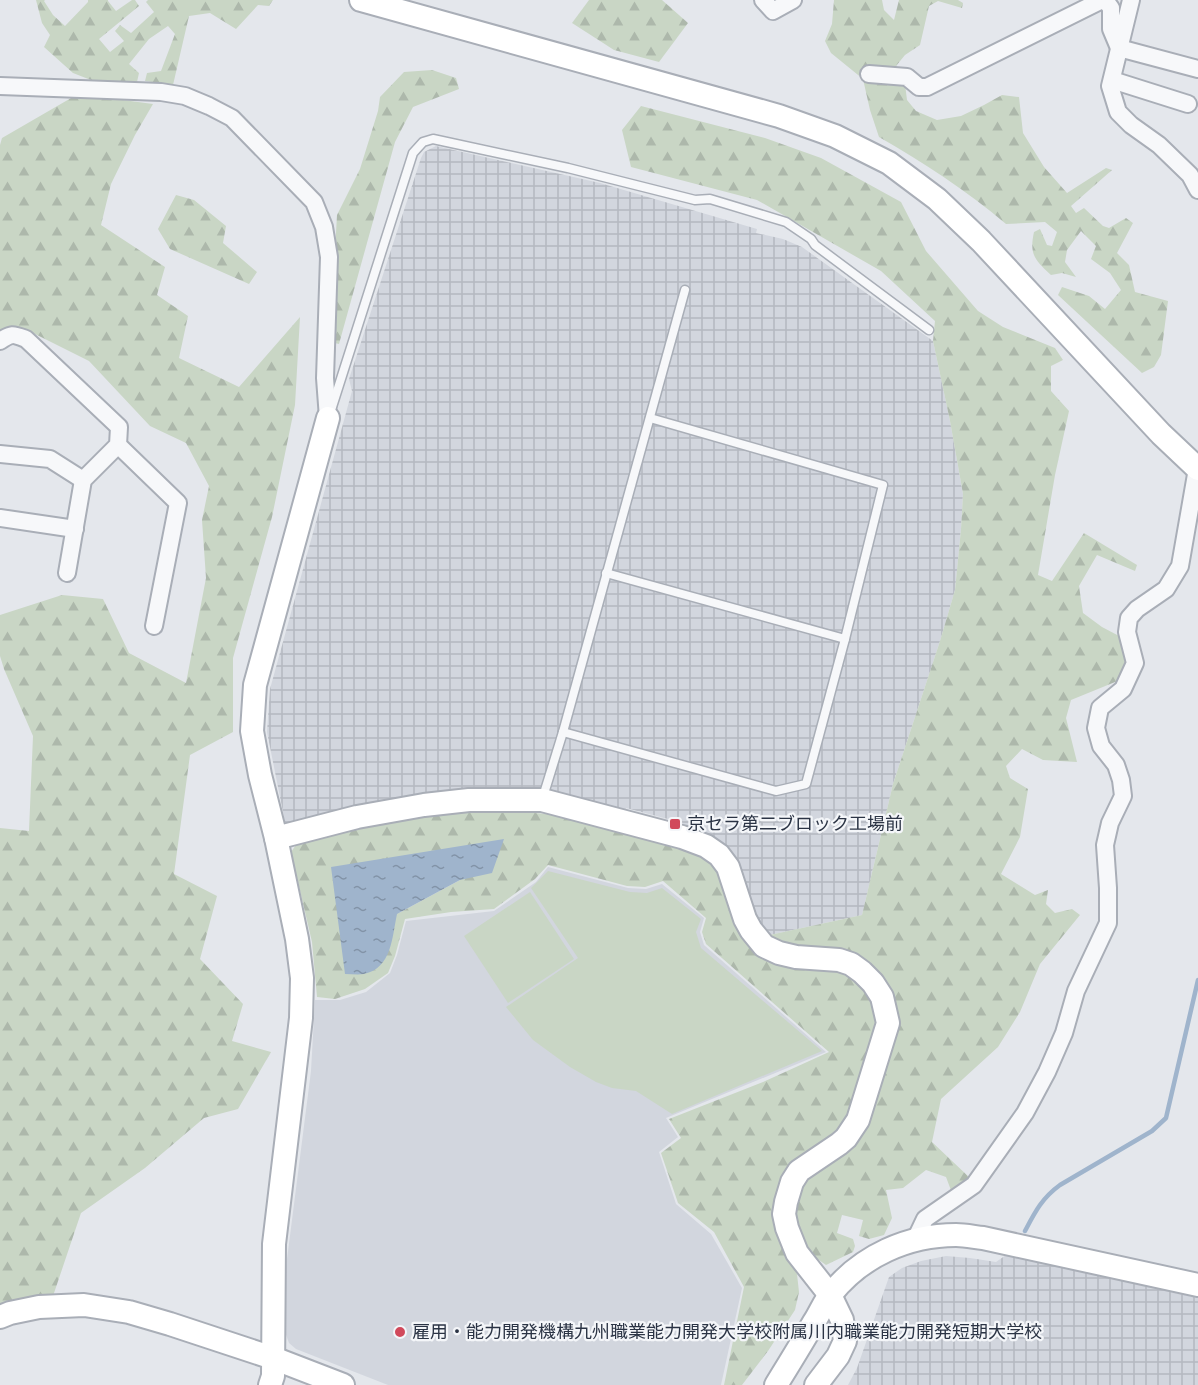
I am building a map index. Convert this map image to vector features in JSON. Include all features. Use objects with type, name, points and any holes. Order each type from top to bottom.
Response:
[{"type":"street","points":[[361,0],[779,116],[836,136],[889,163],[937,199],[981,241],[1161,434],[1198,469]]},
{"type":"street","points":[[763,0],[773,11],[793,0]]},
{"type":"street","points":[[869,74],[907,77],[919,87],[927,87],[1104,0],[1111,8],[1111,29],[1119,48]]},
{"type":"street","points":[[1131,0],[1110,86],[1118,112],[1131,125],[1159,145],[1191,175],[1198,190]]},
{"type":"street","points":[[1119,48],[1198,69]]},
{"type":"street","points":[[1112,80],[1188,104]]},
{"type":"street","points":[[0,86],[161,92],[185,96],[209,106],[232,118],[314,202],[324,227],[328,257],[325,378],[328,418],[255,685],[252,731],[297,939],[302,978],[301,1018],[274,1244],[273,1376],[270,1385]]},
{"type":"street","points":[[0,341],[14,334],[26,339],[119,427],[118,445],[82,480],[67,573]]},
{"type":"street","points":[[118,445],[178,503],[154,626]]},
{"type":"street","points":[[0,454],[50,459],[82,480]]},
{"type":"street","points":[[915,1240],[925,1219],[974,1185],[1025,1113],[1047,1072],[1064,1033],[1076,991],[1108,923],[1105,845],[1110,823],[1123,796],[1116,765],[1101,746],[1096,728],[1100,708],[1123,689],[1135,663],[1127,632],[1129,618],[1137,609],[1166,589],[1180,566],[1198,464]]},
{"type":"street","points":[[0,518],[75,529]]},
{"type":"street","points":[[276,838],[357,817],[423,805],[469,800],[542,800],[681,837],[706,846],[719,855],[728,867],[745,919],[764,946],[796,957],[839,960],[851,964],[873,983],[882,997],[888,1023],[858,1120],[846,1138],[799,1171],[792,1182],[784,1214],[786,1228],[797,1253],[830,1295],[842,1320],[845,1341],[838,1356],[816,1385]]},
{"type":"street","points":[[776,1385],[830,1295],[857,1268],[877,1255],[915,1240],[957,1235],[983,1238],[1198,1285]]},
{"type":"street","points":[[0,1317],[10,1312],[39,1307],[84,1305],[129,1312],[273,1358],[343,1385]]},
{"type":"lane","points":[[328,418],[413,153],[423,142],[433,139],[568,168],[695,200],[710,199],[786,222],[929,330]]},
{"type":"lane","points":[[542,800],[563,732],[685,290]]},
{"type":"lane","points":[[563,732],[776,791],[806,784],[883,485],[650,418]]},
{"type":"lane","points":[[606,573],[845,639]]},
{"type":"shaded area","points":[[436,146],[600,183],[757,229],[756,233],[783,239],[802,247],[933,341],[963,494],[955,590],[893,784],[862,915],[765,936],[682,830],[683,823],[626,808],[624,814],[567,798],[294,826],[285,822],[267,732],[270,689],[352,391],[349,379],[421,158],[424,152]]},
{"type":"shaded area","points":[[548,867],[628,888],[646,889],[662,884],[704,918],[700,932],[704,945],[826,1052],[666,1118],[678,1137],[659,1152],[676,1204],[711,1234],[742,1288],[721,1385],[388,1385],[296,1349],[289,1343],[285,1332],[286,1267],[311,1071],[315,1000],[340,1000],[366,992],[390,973],[406,921],[494,911],[536,882]]},
{"type":"shaded area","points":[[1006,1255],[1198,1298],[1198,1385],[848,1385],[857,1368],[889,1277],[902,1268],[921,1261],[946,1256],[996,1262]]},
{"type":"green space","points":[[36,0],[45,0],[53,15],[65,26],[88,0],[108,0],[116,11],[135,0],[139,6],[99,39],[110,52],[124,41],[115,31],[120,25],[131,33],[154,12],[146,2],[148,0],[273,0],[269,6],[258,5],[236,29],[210,13],[189,16],[173,85],[145,81],[147,73],[161,71],[175,34],[168,26],[149,39],[129,64],[139,73],[137,82],[96,82],[73,73],[44,47],[50,35],[42,23]]},
{"type":"green space","points":[[589,0],[662,0],[688,23],[659,62],[614,50],[572,23]]},
{"type":"green space","points":[[834,0],[882,0],[884,10],[894,20],[899,0],[958,0],[963,3],[962,8],[938,1],[929,6],[920,45],[905,55],[896,66],[905,84],[907,100],[916,111],[937,120],[961,116],[1002,95],[1019,97],[1023,133],[1044,167],[1067,193],[1106,168],[1112,170],[1071,206],[1076,213],[1084,208],[1103,226],[1109,228],[1126,218],[1133,223],[1117,253],[1129,265],[1135,292],[1168,301],[1161,355],[1154,367],[1142,373],[1058,295],[1062,287],[1089,296],[1105,309],[1121,290],[1110,273],[1091,259],[1096,246],[1081,231],[1067,250],[1065,262],[1076,277],[1062,273],[1051,275],[1037,261],[1032,246],[1034,232],[1040,229],[1047,245],[1052,246],[1057,232],[1045,222],[1006,224],[944,178],[879,137],[863,79],[831,53],[825,41],[832,24]]},
{"type":"green space","points":[[432,70],[456,78],[459,89],[413,107],[395,142],[339,344],[330,342],[337,215],[360,169],[378,111],[380,97],[404,72]]},
{"type":"green space","points":[[78,94],[153,104],[111,184],[101,225],[165,267],[157,295],[188,316],[179,358],[239,387],[300,317],[295,405],[272,517],[233,658],[233,732],[190,755],[174,874],[217,896],[200,959],[243,1004],[232,1041],[271,1052],[238,1109],[204,1118],[145,1168],[81,1213],[51,1302],[0,1310],[0,828],[29,831],[33,736],[0,656],[0,615],[62,595],[103,599],[129,653],[186,683],[206,578],[202,520],[209,486],[186,443],[150,426],[89,361],[31,332],[0,345],[0,145],[2,138]]},
{"type":"green space","points":[[641,106],[765,138],[821,158],[901,202],[926,251],[978,311],[1003,327],[1055,348],[1063,360],[1051,366],[1051,391],[1069,411],[1055,475],[1038,575],[1052,581],[1084,533],[1137,565],[1135,571],[1097,555],[1079,586],[1083,613],[1121,637],[1129,662],[1120,680],[1071,700],[1066,718],[1077,762],[1043,760],[1022,749],[1006,766],[1010,778],[1028,789],[1020,837],[1001,874],[1035,895],[1048,890],[1046,904],[1055,913],[1072,909],[1080,915],[1040,964],[1020,1012],[998,1047],[941,1099],[932,1142],[970,1178],[952,1193],[946,1177],[926,1170],[903,1188],[886,1190],[892,1218],[884,1235],[869,1239],[859,1236],[863,1220],[842,1215],[837,1233],[853,1239],[855,1246],[853,1252],[826,1265],[805,1250],[784,1246],[797,1274],[799,1292],[795,1310],[742,1385],[724,1385],[744,1287],[714,1232],[678,1203],[661,1153],[681,1138],[669,1119],[763,1082],[829,1052],[706,944],[702,932],[706,918],[663,881],[645,887],[627,886],[548,865],[535,879],[494,909],[451,912],[405,919],[388,973],[365,989],[335,999],[317,997],[312,942],[291,852],[298,842],[390,820],[437,813],[495,810],[548,814],[673,844],[709,859],[765,936],[862,915],[893,784],[955,590],[963,494],[933,341],[935,321],[881,271],[757,200],[631,167],[622,130]],"holes":[[[504,840],[460,880],[397,914]]]},
{"type":"green space","points":[[176,195],[194,200],[226,226],[223,243],[257,272],[249,284],[170,249],[158,229]]},
{"type":"green space","points":[[548,871],[630,892],[647,893],[662,888],[701,919],[696,932],[701,948],[822,1051],[672,1114],[636,1091],[612,1088],[570,1067],[533,1040],[506,1007],[578,958],[531,888]]},
{"type":"green space","points":[[530,892],[574,959],[508,1003],[464,936]]},
{"type":"water","points":[[504,839],[492,873],[460,880],[397,914],[392,942],[380,965],[364,974],[345,974],[331,867]]},
{"type":"waterway","points":[[1025,1231],[1048,1195],[1060,1185],[1152,1131],[1166,1118],[1198,980]]},
{"type":"place","name":"京セラ第二ブロック工場前","points":[[675,824]]},
{"type":"place","name":"雇用・能力開発機構九州職業能力開発大学校附属川内職業能力開発短期大学校","points":[[400,1332]]}]
